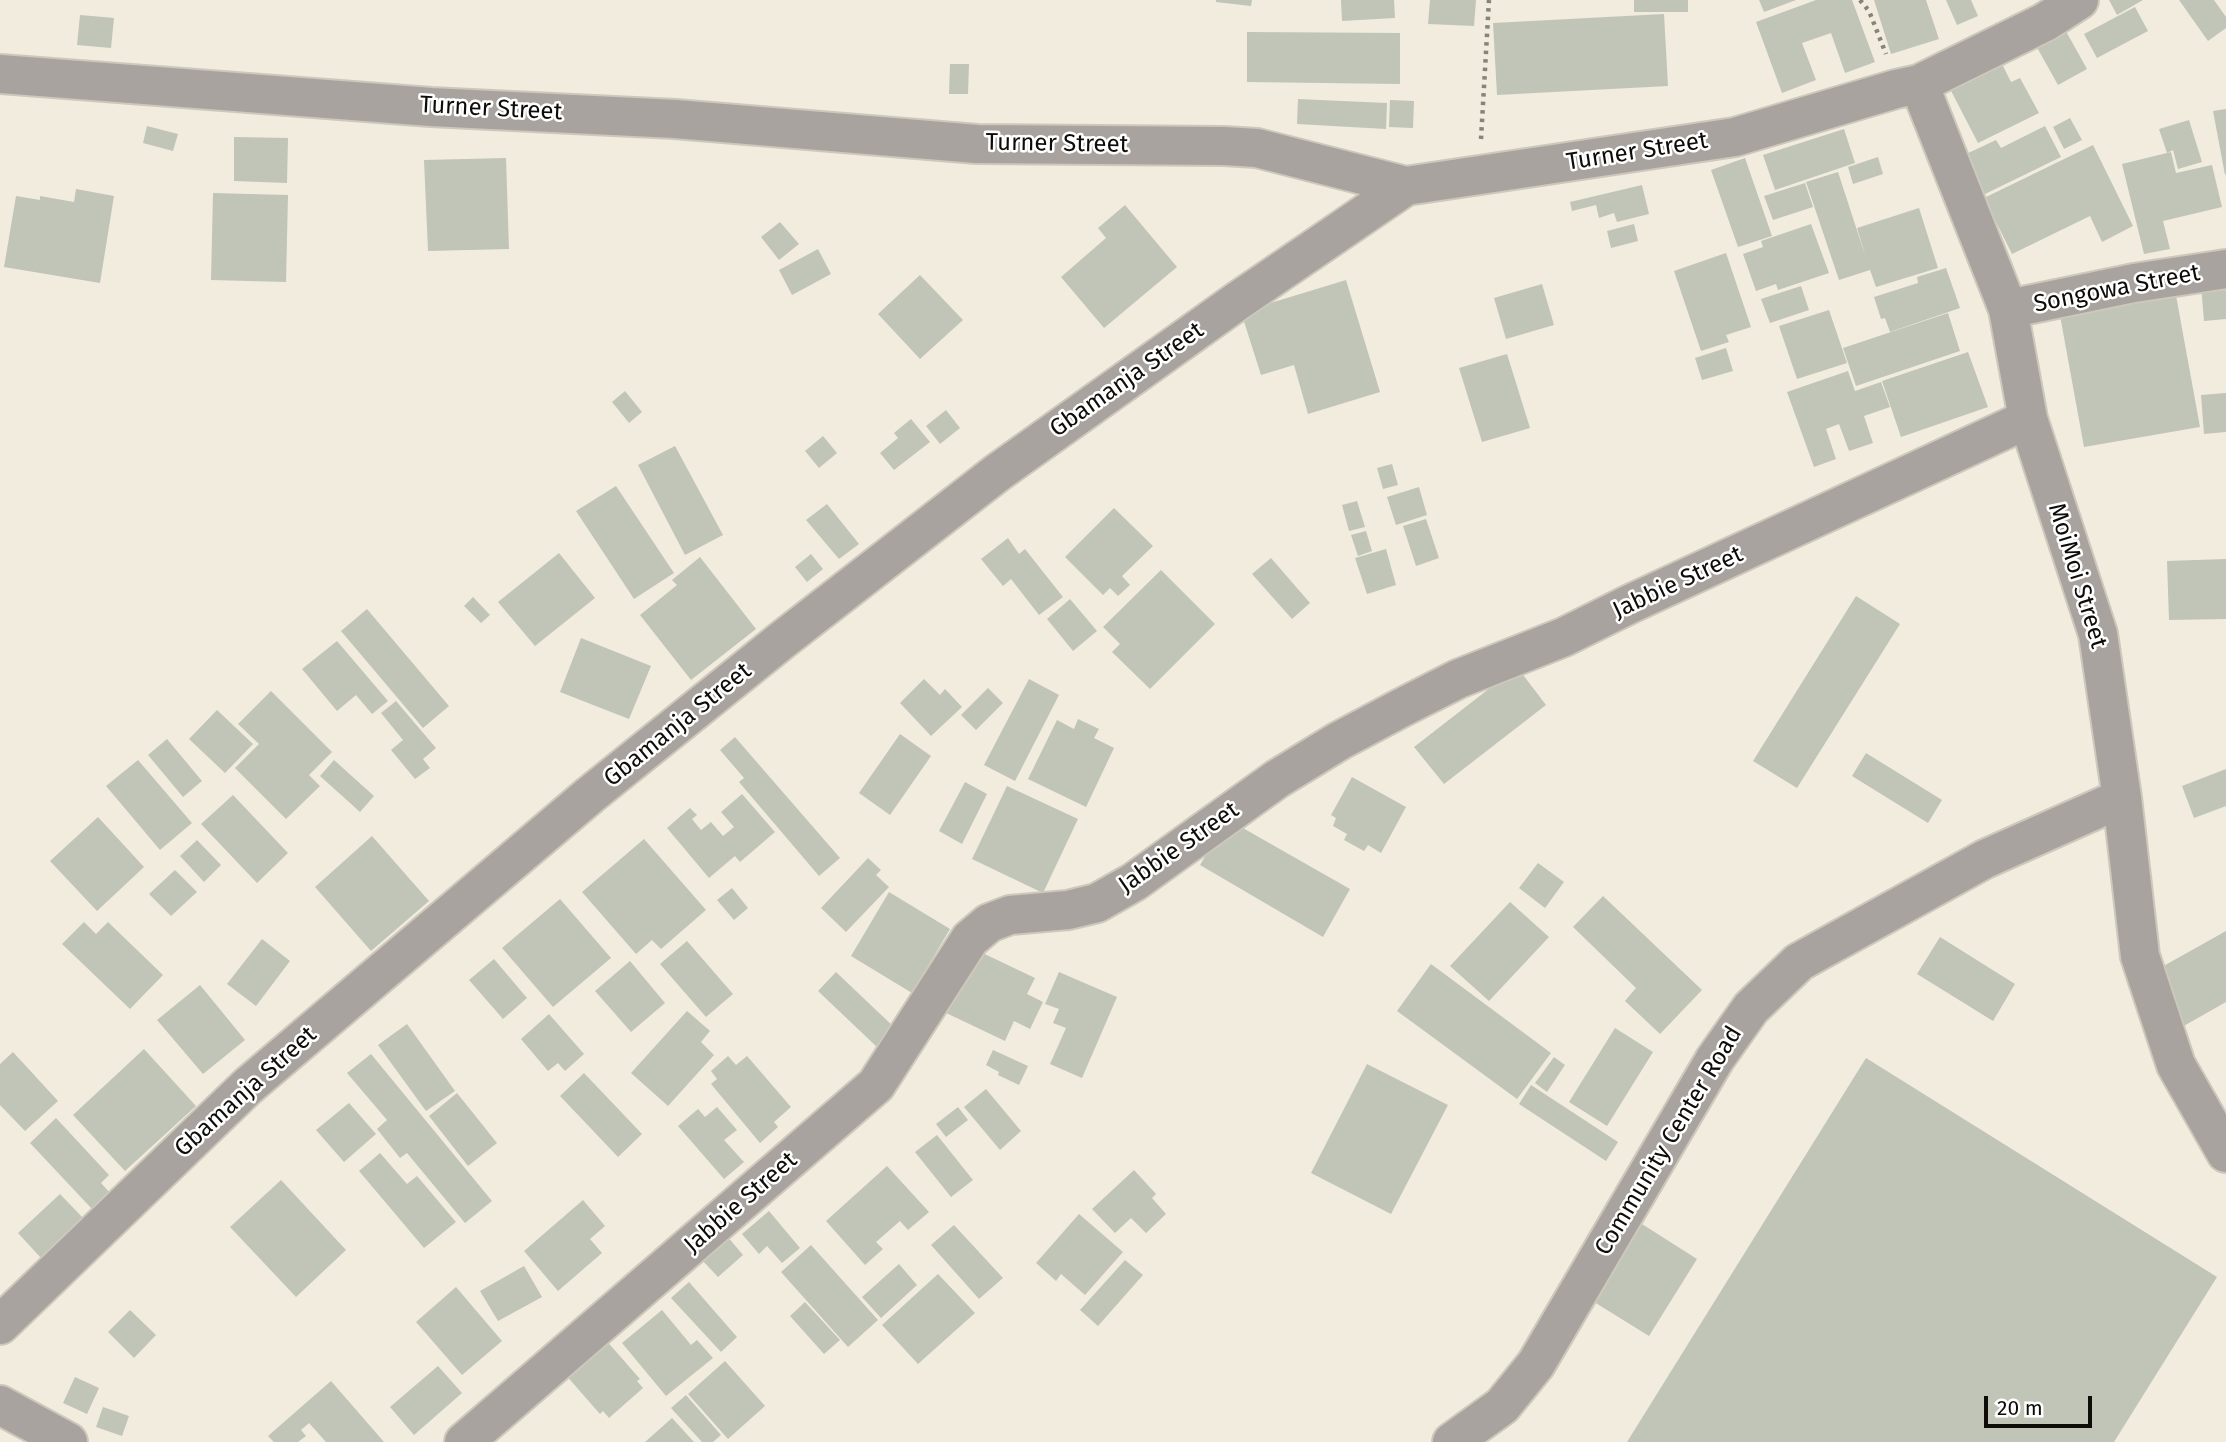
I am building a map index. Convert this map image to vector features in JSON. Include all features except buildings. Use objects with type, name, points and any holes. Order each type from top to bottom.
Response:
[{"type":"street","name":"Turner Street","points":[[0,74],[430,107],[676,119],[977,144],[1257,148],[1406,186],[1735,137],[1907,87],[2045,22],[2079,0]]},
{"type":"street","name":"MoiMoi Street","points":[[1907,87],[2008,309],[2028,419],[2098,634],[2122,798],[2140,956],[2176,1065],[2226,1153]]},
{"type":"street","name":"Gbamanja Street","points":[[0,1325],[248,1086],[611,778],[997,472],[1239,300],[1406,186]]},
{"type":"street","name":"Songowa Street","points":[[2008,309],[2134,283],[2226,269]]},
{"type":"street","name":"Jabbie Street","points":[[464,1442],[876,1085],[970,939],[989,923],[1010,915],[1068,911],[1097,903],[1134,882],[1277,779],[1339,741],[1401,708],[1458,679],[1564,637],[2028,419]]},
{"type":"street","name":"Community Center Road","points":[[1452,1442],[1502,1406],[1536,1364],[1715,1059],[1751,1009],[1799,962],[1984,859],[2122,798]]},
{"type":"street","points":[[0,1405],[68,1442]]},
{"type":"path","points":[[1479,175],[1489,0]]},
{"type":"path","points":[[1860,0],[1869,11],[1886,54],[1907,87]]}]
